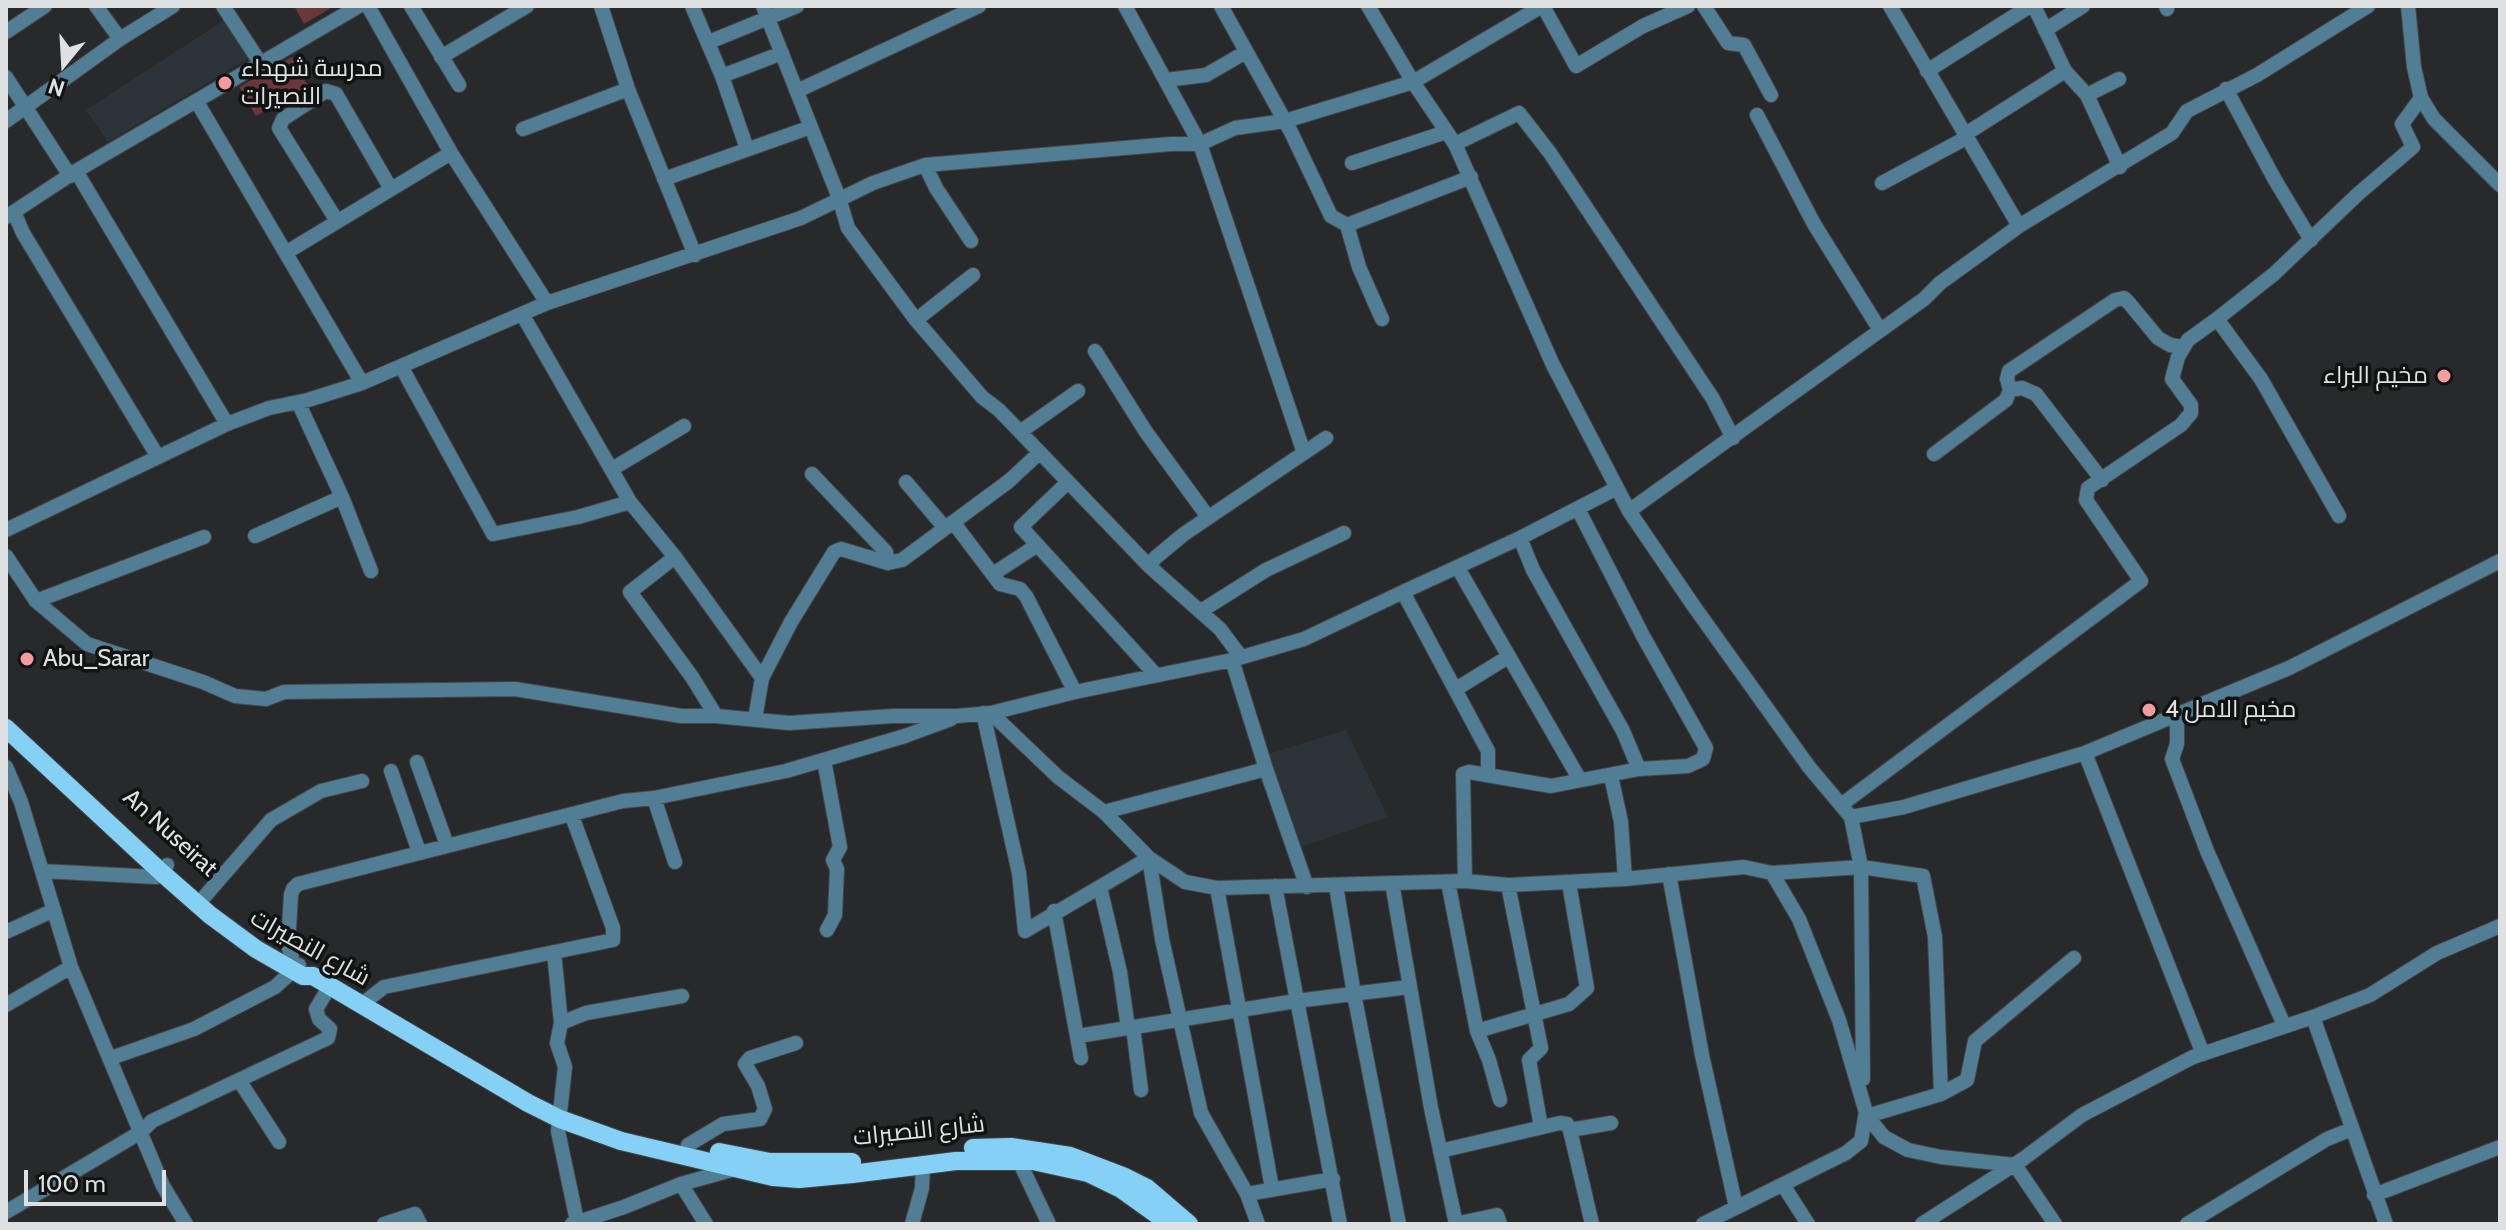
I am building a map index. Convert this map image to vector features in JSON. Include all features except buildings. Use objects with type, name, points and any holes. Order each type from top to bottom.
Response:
[{"type":"main road","name":"An Nuseirat","points":[[6,712],[39,748],[164,868],[306,971]]},
{"type":"main road","name":"شارع النصيرات","points":[[6,728],[229,930],[306,971],[560,1119],[621,1141],[773,1177],[799,1179],[956,1161],[1019,1161],[1088,1173],[1121,1189],[1170,1224]]},
{"type":"main road","name":"شارع النصيرات","points":[[589,1130],[631,1134],[739,1157],[784,1163],[853,1162],[968,1148],[1011,1147],[1070,1156],[1147,1188],[1189,1224]]},
{"type":"street","points":[[6,32],[45,6]]},
{"type":"street","points":[[96,6],[120,39]]},
{"type":"street","points":[[6,121],[120,39],[173,6]]},
{"type":"street","points":[[223,6],[261,64]]},
{"type":"street","points":[[158,457],[10,215],[73,173],[359,6]]},
{"type":"street","points":[[368,6],[451,153],[547,303]]},
{"type":"street","points":[[411,6],[459,85]]},
{"type":"street","points":[[441,57],[527,6]]},
{"type":"street","points":[[601,6],[628,89],[695,255]]},
{"type":"street","points":[[709,42],[766,12],[797,6]]},
{"type":"street","points":[[797,91],[979,6]]},
{"type":"street","points":[[1125,6],[1200,144],[1304,453]]},
{"type":"street","points":[[1221,6],[1285,121],[1331,216],[1347,225],[1359,267],[1382,319]]},
{"type":"street","points":[[1368,6],[1451,138],[1553,365],[1629,511],[1801,756],[1846,811],[1861,867],[1862,1062],[1867,1116],[1861,1141],[1846,1153],[1703,1224]]},
{"type":"street","points":[[6,530],[227,424],[269,408],[362,383],[547,303],[801,218],[839,198],[925,165],[1200,144],[1235,128],[1285,121],[1413,82],[1542,6],[1576,66],[1632,32],[1688,6]]},
{"type":"street","points":[[1890,6],[2019,226]]},
{"type":"street","points":[[1927,71],[2032,6],[2065,71],[2087,95],[2120,167]]},
{"type":"street","points":[[2045,30],[2083,6]]},
{"type":"street","points":[[1629,511],[1733,438],[2019,226],[2172,133],[2187,111],[2257,75],[2368,6]]},
{"type":"street","points":[[2408,6],[2414,67],[2421,98],[2434,119],[2500,185]]},
{"type":"street","points":[[696,7],[747,149]]},
{"type":"street","points":[[1709,8],[1728,43],[1744,45],[1771,95]]},
{"type":"street","points":[[766,12],[848,228],[916,320],[982,397],[999,410],[1149,566],[1220,629],[1236,659],[1266,769],[1307,887]]},
{"type":"street","points":[[1166,80],[1206,75],[1246,52]]},
{"type":"street","points":[[722,76],[782,53]]},
{"type":"street","points":[[1882,183],[1965,137],[2065,71]]},
{"type":"street","points":[[6,77],[73,173],[227,424]]},
{"type":"street","points":[[2087,95],[2119,79]]},
{"type":"street","points":[[523,129],[628,89]]},
{"type":"street","points":[[2226,89],[2311,240]]},
{"type":"street","points":[[337,221],[279,128],[283,119],[326,91],[336,94],[391,189]]},
{"type":"street","points":[[1846,811],[2141,581],[2086,500],[2088,488],[2181,425],[2191,413],[2191,405],[2172,379],[2188,340],[2311,240],[2413,147],[2402,124],[2421,98]]},
{"type":"street","points":[[197,102],[362,383]]},
{"type":"street","points":[[1352,163],[1451,138],[1519,113],[1550,153],[1713,399],[1733,438]]},
{"type":"street","points":[[1757,115],[1814,224],[1880,330]]},
{"type":"street","points":[[664,179],[811,127]]},
{"type":"street","points":[[287,252],[451,153]]},
{"type":"street","points":[[925,165],[936,188],[971,241]]},
{"type":"street","points":[[1347,225],[1471,177]]},
{"type":"street","points":[[916,320],[973,275]]},
{"type":"street","points":[[1934,454],[2006,400],[2010,390],[2007,379],[2009,371],[2115,300],[2124,298],[2158,338],[2170,345],[2183,347]]},
{"type":"street","points":[[522,314],[630,502],[675,557],[762,678]]},
{"type":"street","points":[[2217,319],[2261,379],[2339,516]]},
{"type":"street","points":[[1095,351],[1146,432],[1208,517]]},
{"type":"street","points":[[402,368],[493,534],[578,517],[630,502]]},
{"type":"street","points":[[2010,390],[2022,388],[2036,394],[2102,480]]},
{"type":"street","points":[[1020,432],[1078,391]]},
{"type":"street","points":[[298,402],[342,497],[371,571]]},
{"type":"street","points":[[612,469],[684,426]]},
{"type":"street","points":[[1149,566],[1163,551],[1208,517],[1326,438]]},
{"type":"street","points":[[755,719],[762,678],[791,622],[834,552],[841,549],[888,563],[911,555],[1009,481],[1039,453]]},
{"type":"street","points":[[812,474],[886,552],[888,563]]},
{"type":"street","points":[[906,482],[949,525],[1000,584],[1020,589],[1026,596],[1075,692]]},
{"type":"street","points":[[1068,482],[1021,527],[1155,674]]},
{"type":"street","points":[[6,556],[36,601],[87,644],[203,682],[235,696],[266,699],[284,692],[515,689],[681,716],[789,723],[893,716],[957,716],[987,713],[1155,674],[1236,659],[1304,639],[1458,568],[1617,488]]},
{"type":"street","points":[[255,536],[342,497]]},
{"type":"street","points":[[1465,881],[1463,774],[1469,772],[1551,786],[1639,769],[1688,766],[1703,759],[1706,748],[1643,636],[1578,509]]},
{"type":"street","points":[[1201,611],[1266,570],[1344,533]]},
{"type":"street","points":[[36,601],[204,537]]},
{"type":"street","points":[[1520,538],[1533,570],[1623,731],[1639,769]]},
{"type":"street","points":[[993,574],[1036,546]]},
{"type":"street","points":[[675,557],[630,592],[692,677],[716,716]]},
{"type":"street","points":[[1846,811],[1904,807],[2085,753],[2289,668],[2500,561]]},
{"type":"street","points":[[1458,568],[1580,780]]},
{"type":"street","points":[[1403,592],[1488,751],[1488,775]]},
{"type":"street","points":[[1456,689],[1508,657]]},
{"type":"street","points":[[987,713],[1058,777],[1104,812],[1149,858],[1185,882],[1217,888],[1465,881],[1508,885],[1569,883],[1744,867],[1772,873],[1861,867],[1923,876],[1935,937],[1941,1094]]},
{"type":"street","points":[[987,713],[1019,873],[1025,931],[1054,911],[1149,858]]},
{"type":"street","points":[[2177,715],[2177,744],[2172,759],[2207,851],[2284,1025]]},
{"type":"street","points":[[6,1212],[141,1132],[152,1121],[328,1038],[330,1029],[319,1019],[306,971],[288,945],[293,889],[298,884],[623,801],[654,798],[786,771],[929,728],[957,716]]},
{"type":"street","points":[[2085,753],[2203,1054]]},
{"type":"street","points":[[824,760],[840,847],[833,860],[837,869],[835,915],[827,930]]},
{"type":"street","points":[[417,762],[447,845]]},
{"type":"street","points":[[6,767],[21,802],[71,967],[163,1186],[186,1224]]},
{"type":"street","points":[[1104,812],[1266,769]]},
{"type":"street","points":[[391,771],[419,852]]},
{"type":"street","points":[[1611,776],[1621,822],[1625,879]]},
{"type":"street","points":[[205,896],[271,820],[321,791],[362,781]]},
{"type":"street","points":[[654,798],[675,862]]},
{"type":"street","points":[[362,1004],[384,987],[613,940],[613,928],[572,816]]},
{"type":"street","points":[[1149,858],[1162,939],[1201,1113],[1247,1194],[1258,1224]]},
{"type":"street","points":[[42,871],[156,877],[164,868]]},
{"type":"street","points":[[1772,873],[1799,919],[1839,1020],[1867,1116],[1884,1137],[1908,1150],[2015,1165],[2055,1224]]},
{"type":"street","points":[[1669,874],[1702,1055],[1736,1207]]},
{"type":"street","points":[[1448,882],[1477,1031],[1500,1100]]},
{"type":"street","points":[[1392,883],[1455,1224],[1497,1215],[1500,1224]]},
{"type":"street","points":[[1477,1031],[1569,1004],[1587,988],[1569,883]]},
{"type":"street","points":[[1508,885],[1541,1048],[1529,1060],[1541,1127]]},
{"type":"street","points":[[1275,886],[1340,1224]]},
{"type":"street","points":[[1336,886],[1399,1224]]},
{"type":"street","points":[[1100,887],[1120,972],[1141,1090]]},
{"type":"street","points":[[1217,888],[1272,1188]]},
{"type":"street","points":[[7,929],[54,910]]},
{"type":"street","points":[[1054,911],[1081,1058]]},
{"type":"street","points":[[1922,1224],[2015,1165],[2082,1115],[2203,1054],[2370,995],[2437,953],[2500,926]]},
{"type":"street","points":[[554,952],[561,1023],[557,1043],[565,1067],[558,1131],[575,1223],[681,1184],[735,1169]]},
{"type":"street","points":[[1867,1116],[1941,1094],[1967,1080],[1975,1041],[2074,958]]},
{"type":"street","points":[[6,1005],[71,967]]},
{"type":"street","points":[[111,1058],[194,1029],[306,971]]},
{"type":"street","points":[[1078,1036],[1296,1001],[1409,987]]},
{"type":"street","points":[[561,1023],[586,1013],[682,996]]},
{"type":"street","points":[[2313,1017],[2386,1224]]},
{"type":"street","points":[[688,1145],[723,1124],[760,1119],[765,1109],[758,1086],[745,1064],[750,1058],[796,1043]]},
{"type":"street","points":[[239,1080],[279,1142]]},
{"type":"street","points":[[1570,1130],[1611,1123]]},
{"type":"street","points":[[1440,1151],[1541,1127],[1567,1124],[1592,1224]]},
{"type":"street","points":[[2187,1224],[2327,1139],[2352,1129]]},
{"type":"street","points":[[2374,1195],[2500,1147]]},
{"type":"street","points":[[1019,1161],[1049,1224]]},
{"type":"street","points":[[912,1224],[922,1188],[923,1165]]},
{"type":"street","points":[[1247,1194],[1333,1179]]},
{"type":"street","points":[[681,1184],[706,1224]]},
{"type":"street","points":[[1783,1185],[1808,1224]]},
{"type":"street","points":[[384,1224],[415,1214],[420,1224]]},
{"type":"shaded area","points":[[294,6],[334,6],[304,24]]},
{"type":"shaded area","points":[[226,19],[249,58],[108,142],[86,110]]},
{"type":"shaded area","points":[[292,57],[308,86],[256,116],[239,87]]},
{"type":"shaded area","points":[[1346,730],[1388,817],[1301,847],[1268,754]]},
{"type":"place","name":"مدرسة شهداء النصيرات","points":[[225,83]]},
{"type":"place","name":"مخيم البراء","points":[[2444,376]]},
{"type":"place","name":"Abu_Sarar","points":[[27,659]]},
{"type":"place","name":"مخيم الامل 4","points":[[2149,710]]}]
